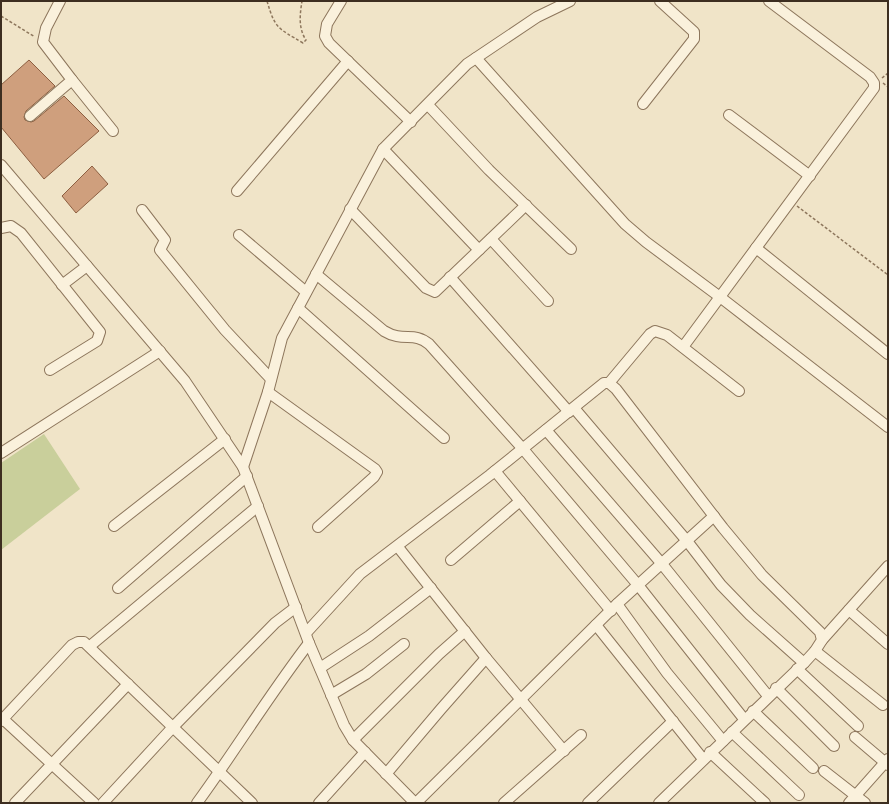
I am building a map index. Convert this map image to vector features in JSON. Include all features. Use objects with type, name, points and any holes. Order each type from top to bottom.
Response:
[{"type":"street","points":[[60,1],[46,28],[43,42],[113,131]]},
{"type":"street","points":[[342,1],[327,24],[325,36],[348,61],[411,122]]},
{"type":"street","points":[[118,588],[245,472],[282,338],[350,209],[384,149],[467,64],[537,17],[570,1]]},
{"type":"street","points":[[644,104],[694,39],[694,32],[689,26],[660,1]]},
{"type":"street","points":[[683,347],[874,88],[874,83],[870,77],[769,1]]},
{"type":"street","points":[[476,58],[625,224],[646,242],[720,297],[888,427]]},
{"type":"street","points":[[237,191],[348,61]]},
{"type":"street","points":[[30,116],[72,80]]},
{"type":"street","points":[[428,105],[489,170],[571,249]]},
{"type":"street","points":[[729,115],[810,176]]},
{"type":"street","points":[[384,149],[479,250]]},
{"type":"street","points":[[1,165],[186,380],[225,439],[245,472],[307,638],[344,725],[353,740],[415,803],[596,625],[714,516]]},
{"type":"street","points":[[350,209],[426,288],[435,292],[526,205]]},
{"type":"street","points":[[142,210],[165,240],[160,250],[225,330],[271,379]]},
{"type":"street","points":[[1,228],[11,226],[21,233],[100,332],[100,336],[96,341],[50,370]]},
{"type":"street","points":[[239,235],[306,292]]},
{"type":"street","points":[[491,239],[548,302]]},
{"type":"street","points":[[756,248],[888,354]]},
{"type":"street","points":[[62,285],[87,266]]},
{"type":"street","points":[[316,274],[384,332],[393,337],[421,338],[429,344],[523,449],[638,586],[744,719]]},
{"type":"street","points":[[450,278],[571,410],[687,541],[721,585],[858,726]]},
{"type":"street","points":[[298,308],[444,438]]},
{"type":"street","points":[[197,803],[220,772],[307,638],[360,574],[398,547],[604,383],[609,383],[650,334],[655,331],[661,332],[683,347],[739,391]]},
{"type":"street","points":[[1,453],[160,351]]},
{"type":"street","points":[[609,383],[616,389],[714,516],[762,574],[820,632],[822,640]]},
{"type":"street","points":[[268,392],[375,469],[376,472],[374,477],[318,527]]},
{"type":"street","points":[[546,430],[662,564],[768,696]]},
{"type":"street","points":[[114,526],[225,439]]},
{"type":"street","points":[[495,471],[614,608],[723,741]]},
{"type":"street","points":[[451,560],[520,501]]},
{"type":"street","points":[[90,646],[258,506]]},
{"type":"street","points":[[398,547],[486,658],[564,750]]},
{"type":"street","points":[[659,803],[815,651],[822,640],[887,570]]},
{"type":"street","points":[[320,668],[369,636],[431,588]]},
{"type":"street","points":[[102,803],[274,623],[296,607]]},
{"type":"street","points":[[849,610],[888,644]]},
{"type":"street","points":[[596,625],[673,721],[707,755],[765,803]]},
{"type":"street","points":[[353,740],[439,654],[465,631]]},
{"type":"street","points":[[94,803],[2,720],[72,645],[78,642],[84,642],[90,646],[252,803]]},
{"type":"street","points":[[331,694],[366,674],[404,644]]},
{"type":"street","points":[[815,651],[886,708]]},
{"type":"street","points":[[386,774],[440,709],[486,658]]},
{"type":"street","points":[[15,803],[128,684]]},
{"type":"street","points":[[776,688],[834,746]]},
{"type":"street","points":[[753,711],[813,768]]},
{"type":"street","points":[[588,803],[673,721]]},
{"type":"street","points":[[732,732],[798,800]]},
{"type":"street","points":[[504,803],[581,735]]},
{"type":"street","points":[[852,799],[887,762],[856,737]]},
{"type":"street","points":[[319,803],[365,752]]},
{"type":"street","points":[[824,771],[852,799],[864,803]]},
{"type":"path","points":[[267,1],[273,22],[283,31],[303,43],[306,40],[302,34],[300,22],[302,1]]},
{"type":"path","points":[[1,16],[43,42]]},
{"type":"path","points":[[791,202],[888,275]]},
{"type":"green space","points":[[44,434],[80,489],[1,550],[1,463]]},
{"type":"building","points":[[29,60],[55,86],[26,111],[24,117],[25,120],[31,122],[34,121],[64,96],[99,131],[44,179],[1,127],[1,85]]},
{"type":"building","points":[[92,166],[108,184],[76,213],[62,196]]}]
